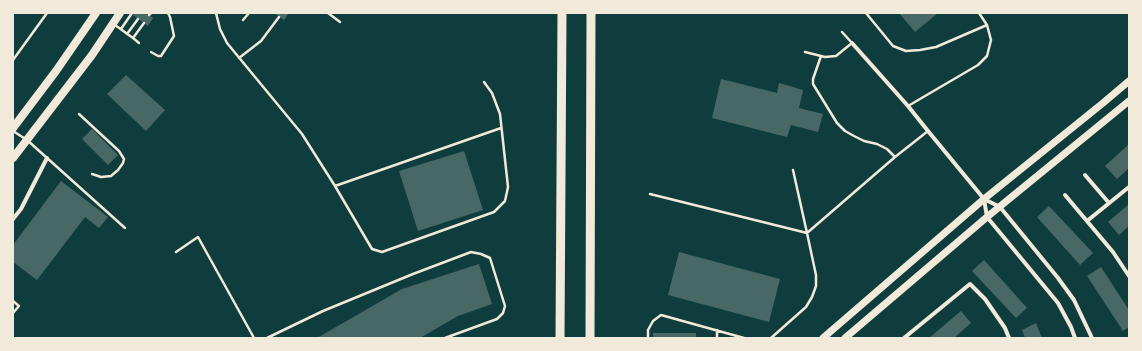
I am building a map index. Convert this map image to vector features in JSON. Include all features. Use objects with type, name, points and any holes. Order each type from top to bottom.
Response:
[{"type":"highway","points":[[560,338],[562,13]]},
{"type":"highway","points":[[590,338],[592,13]]},
{"type":"main road","points":[[13,130],[96,13]]},
{"type":"main road","points":[[13,158],[92,55],[120,13]]},
{"type":"main road","points":[[823,338],[984,199],[1129,81]]},
{"type":"main road","points":[[845,338],[987,217],[1129,101]]},
{"type":"street","points":[[852,44],[908,106],[984,199],[1000,207],[1058,278],[1074,300],[1092,338]]},
{"type":"street","points":[[13,219],[21,209],[47,158]]},
{"type":"street","points":[[1085,175],[1109,203]]},
{"type":"street","points":[[1087,222],[1129,186]]},
{"type":"street","points":[[1065,196],[1113,252],[1129,276]]},
{"type":"street","points":[[984,199],[987,217],[1058,303],[1074,338]]},
{"type":"street","points":[[904,338],[970,284],[985,299],[1005,328],[1009,338]]},
{"type":"lane","points":[[13,60],[48,13]]},
{"type":"lane","points":[[121,29],[132,13]]},
{"type":"lane","points":[[151,52],[161,56],[174,36],[168,13]]},
{"type":"lane","points":[[216,13],[220,29],[227,43],[302,134],[372,249],[382,252],[494,212],[504,201],[508,188],[500,114],[492,93],[484,82]]},
{"type":"lane","points":[[243,20],[249,13]]},
{"type":"lane","points":[[328,13],[340,22]]},
{"type":"lane","points":[[866,13],[893,46],[906,51],[936,47],[987,25]]},
{"type":"lane","points":[[908,106],[978,65],[987,56],[992,40],[987,25],[979,13]]},
{"type":"lane","points":[[239,58],[261,41],[279,17]]},
{"type":"lane","points":[[127,34],[138,19]]},
{"type":"lane","points":[[113,23],[139,43]]},
{"type":"lane","points":[[133,38],[144,23]]},
{"type":"lane","points":[[805,52],[825,57],[836,56],[852,44],[842,32]]},
{"type":"lane","points":[[821,56],[813,79],[813,84],[837,123],[845,131],[864,141],[877,144],[887,149],[895,157]]},
{"type":"lane","points":[[79,114],[119,151],[124,159],[118,170],[111,176],[101,177],[92,174]]},
{"type":"lane","points":[[335,186],[501,128]]},
{"type":"lane","points":[[13,130],[27,140],[125,228]]},
{"type":"lane","points":[[807,233],[895,157],[928,131]]},
{"type":"lane","points":[[771,338],[806,307],[816,286],[816,275],[793,170]]},
{"type":"lane","points":[[650,194],[807,233]]},
{"type":"lane","points":[[176,252],[198,237],[254,338]]},
{"type":"lane","points":[[268,338],[323,311],[471,252],[490,258],[505,306],[503,313],[497,318],[445,338]]},
{"type":"lane","points":[[13,301],[19,306],[13,313]]},
{"type":"lane","points":[[648,338],[648,330],[653,320],[661,315],[744,338]]},
{"type":"lane","points":[[717,330],[717,338]]},
{"type":"building","points":[[134,13],[146,13],[153,18],[148,26],[133,15]]},
{"type":"building","points":[[274,13],[289,13],[284,20]]},
{"type":"building","points":[[899,13],[938,13],[915,32]]},
{"type":"building","points":[[126,75],[165,110],[146,131],[107,94]]},
{"type":"building","points":[[721,79],[777,93],[779,83],[803,90],[799,108],[823,114],[818,132],[791,125],[787,137],[712,118]]},
{"type":"building","points":[[92,129],[118,155],[108,165],[82,139]]},
{"type":"building","points":[[1129,144],[1129,168],[1117,179],[1105,166]]},
{"type":"building","points":[[464,151],[483,210],[418,231],[399,171]]},
{"type":"building","points":[[61,181],[108,217],[99,228],[85,217],[37,280],[13,262],[13,245]]},
{"type":"building","points":[[1129,204],[1129,226],[1119,235],[1108,222]]},
{"type":"building","points":[[1049,206],[1093,253],[1080,265],[1037,217]]},
{"type":"building","points":[[679,252],[780,279],[769,322],[668,295]]},
{"type":"building","points":[[984,260],[1027,308],[1016,318],[972,271]]},
{"type":"building","points":[[479,264],[492,304],[458,316],[420,338],[317,338],[402,289]]},
{"type":"building","points":[[1101,267],[1129,310],[1129,327],[1123,331],[1087,276]]},
{"type":"building","points":[[961,311],[971,323],[954,338],[929,338]]},
{"type":"building","points":[[1036,323],[1042,338],[1025,338],[1022,330]]},
{"type":"building","points":[[653,333],[696,333],[696,338],[653,338]]}]
